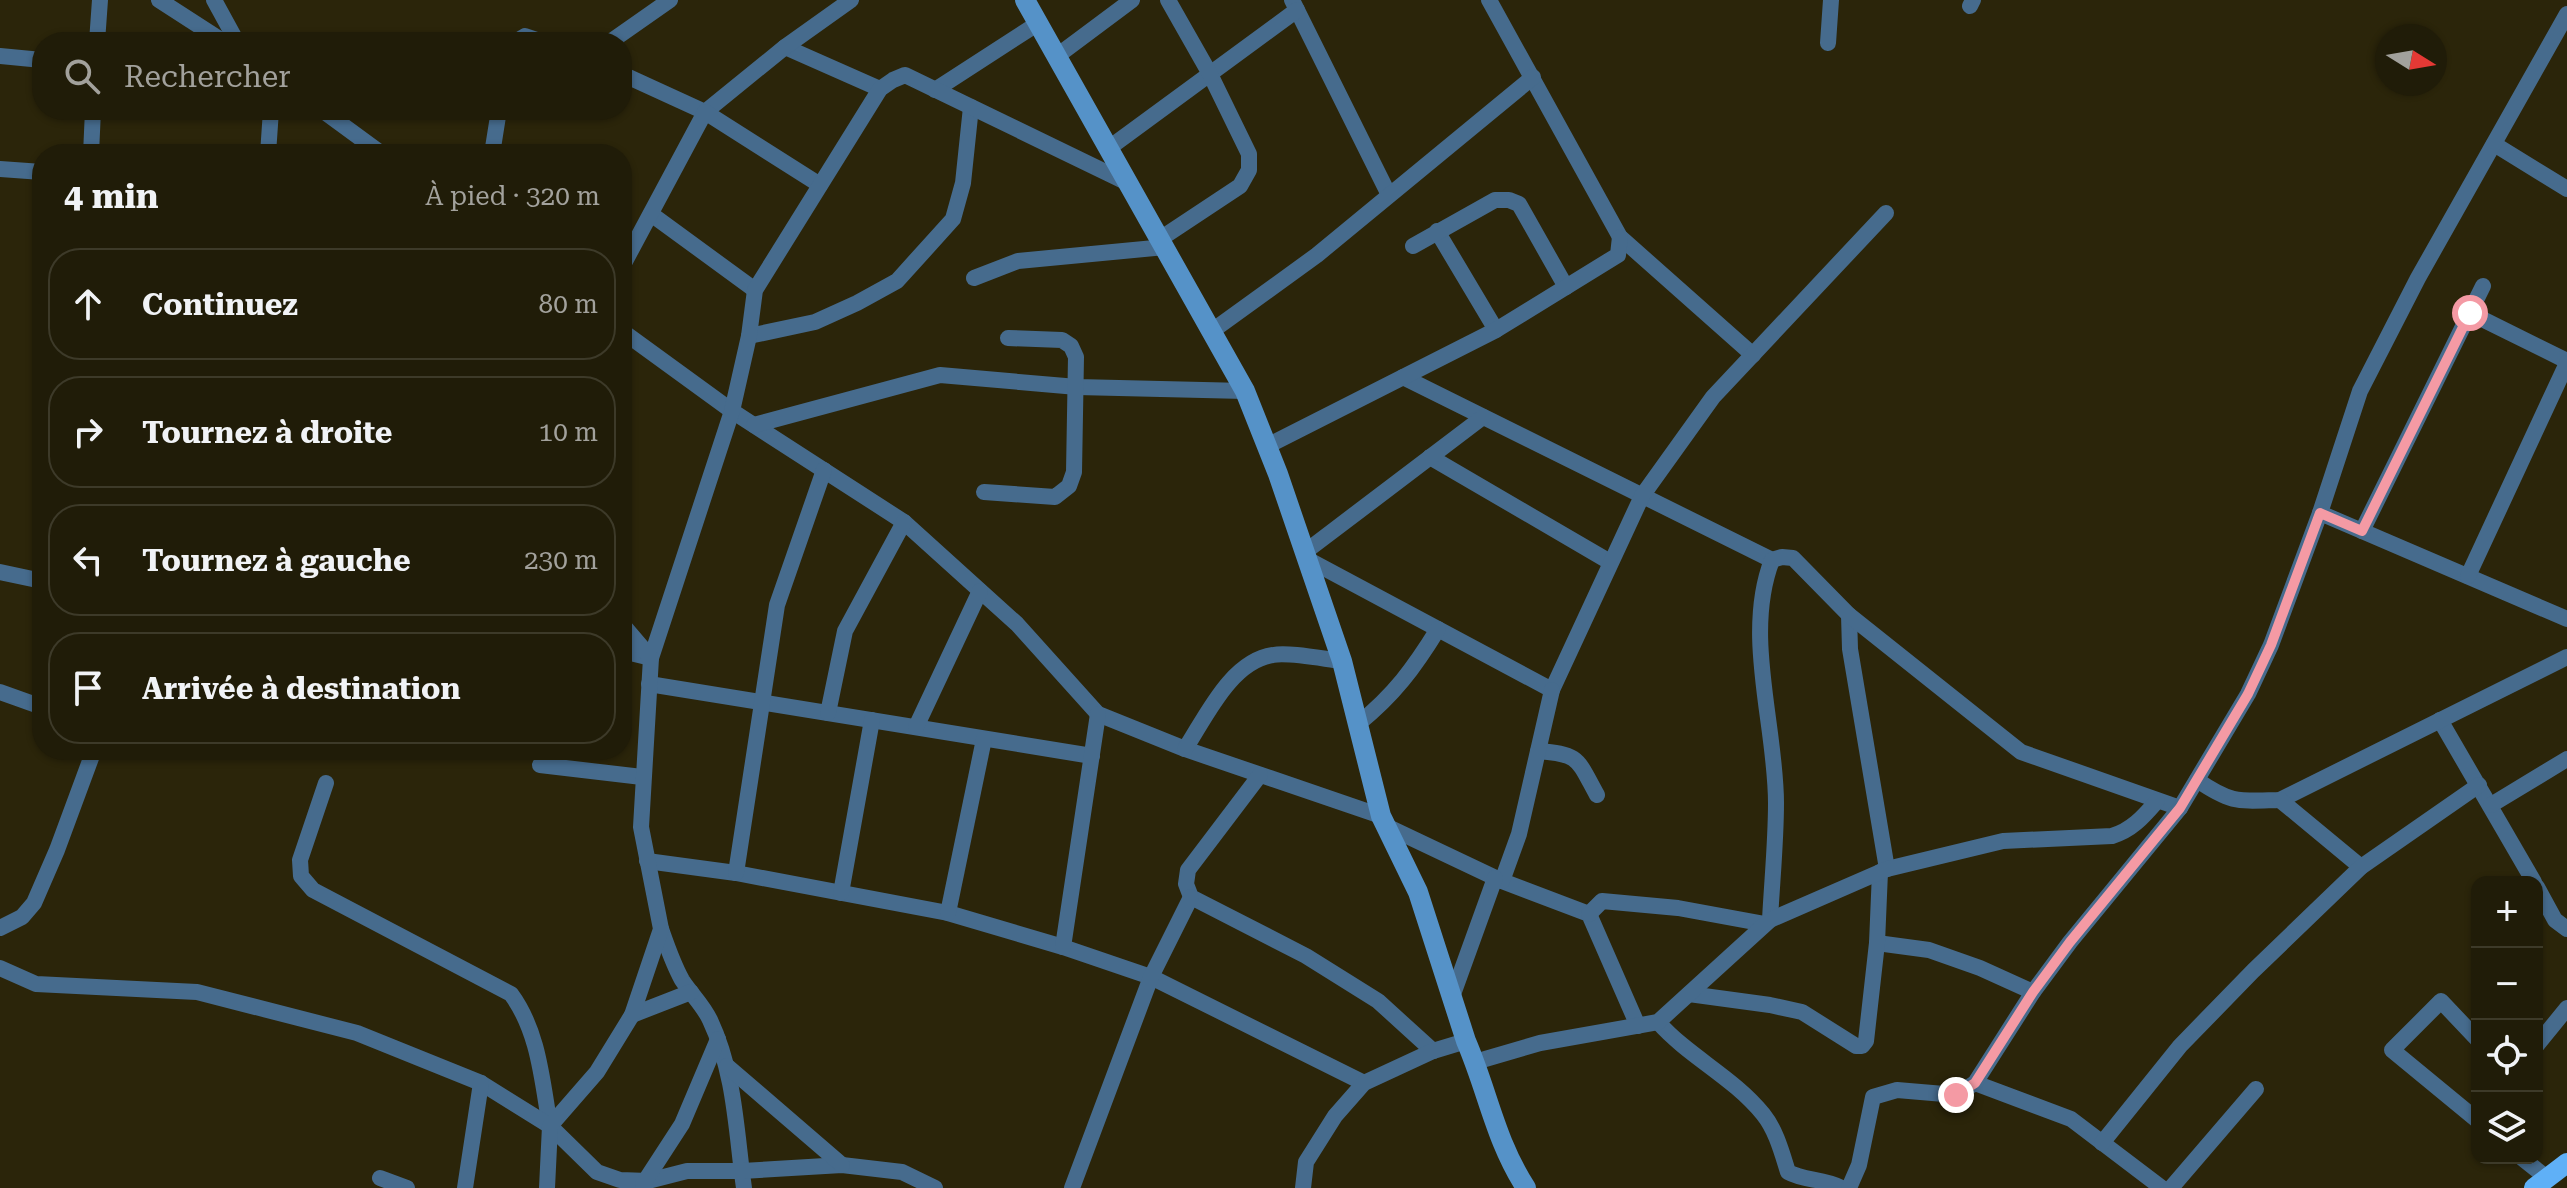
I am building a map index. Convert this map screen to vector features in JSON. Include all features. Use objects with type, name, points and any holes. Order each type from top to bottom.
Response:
[{"type":"main road","points":[[2540,1183],[2567,1163]]},
{"type":"street","points":[[98,32],[100,0]]},
{"type":"street","points":[[159,0],[209,32]]},
{"type":"street","points":[[214,0],[232,32]]},
{"type":"street","points":[[624,32],[670,0]]},
{"type":"street","points":[[632,249],[705,112],[785,47],[851,0]]},
{"type":"street","points":[[1025,0],[1245,391],[1342,661],[1383,821],[1418,892],[1492,1117],[1513,1167],[1526,1188]]},
{"type":"street","points":[[1057,56],[1132,0]]},
{"type":"street","points":[[974,278],[1018,261],[1162,243],[1240,186],[1249,170],[1249,154],[1210,74],[1168,0]]},
{"type":"street","points":[[1489,0],[1620,237],[1753,355]]},
{"type":"street","points":[[1828,43],[1831,0]]},
{"type":"street","points":[[1109,148],[1210,74],[1294,5],[1389,195]]},
{"type":"street","points":[[1849,1188],[1859,1165],[1873,1097],[1897,1090],[1956,1095],[1975,1083],[2033,992],[2070,942],[2180,808],[2248,694],[2271,645],[2320,513],[2360,391],[2418,278],[2567,14]]},
{"type":"street","points":[[935,90],[1037,24]]},
{"type":"street","points":[[785,47],[880,89]]},
{"type":"street","points":[[0,56],[32,59]]},
{"type":"street","points":[[743,1184],[734,1095],[727,1066],[710,1018],[675,967],[661,929],[641,827],[651,658],[732,411],[749,336],[755,290],[880,89],[905,75],[1128,183]]},
{"type":"street","points":[[1212,331],[1317,255],[1533,77]]},
{"type":"street","points":[[632,79],[705,112],[820,185]]},
{"type":"street","points":[[749,336],[815,322],[897,281],[953,219],[963,183],[971,107]]},
{"type":"street","points":[[91,144],[93,120]]},
{"type":"street","points":[[269,144],[270,120]]},
{"type":"street","points":[[335,120],[366,144]]},
{"type":"street","points":[[494,144],[497,120]]},
{"type":"street","points":[[2494,144],[2567,189]]},
{"type":"street","points":[[0,169],[32,171]]},
{"type":"street","points":[[1413,246],[1495,200],[1509,200],[1519,204],[1566,287]]},
{"type":"street","points":[[1452,997],[1519,834],[1552,690],[1642,496],[1713,397],[1886,213]]},
{"type":"street","points":[[651,214],[755,290]]},
{"type":"street","points":[[1437,231],[1496,330]]},
{"type":"street","points":[[1267,446],[1496,330],[1618,255],[1620,237]]},
{"type":"street","points":[[2362,531],[2483,286]]},
{"type":"street","points":[[2468,576],[2567,362],[2470,313]]},
{"type":"street","points":[[632,338],[732,411],[904,522],[1017,624],[1098,714],[1383,821],[1499,880],[1589,914],[1638,1026]]},
{"type":"street","points":[[984,492],[1055,497],[1069,486],[1074,472],[1077,387],[1076,357],[1071,346],[1062,340],[1008,338]]},
{"type":"street","points":[[754,425],[940,375],[1077,387],[1245,391]]},
{"type":"street","points":[[1403,377],[1772,560],[1793,558],[1849,615],[2021,752],[2180,808]]},
{"type":"street","points":[[1306,556],[1483,417]]},
{"type":"street","points":[[1430,457],[1610,562]]},
{"type":"street","points":[[736,873],[777,605],[824,470]]},
{"type":"street","points":[[2320,513],[2565,613]]},
{"type":"street","points":[[828,713],[845,631],[904,522]]},
{"type":"street","points":[[1306,556],[1552,690]]},
{"type":"street","points":[[1768,922],[1776,802],[1760,599],[1772,560]]},
{"type":"street","points":[[0,572],[32,579]]},
{"type":"street","points":[[916,727],[980,591]]},
{"type":"street","points":[[1689,994],[1802,1012],[1856,1046],[1862,1046],[1866,1041],[1884,870],[1850,649],[1849,615]]},
{"type":"street","points":[[1358,724],[1387,700],[1418,662],[1438,629]]},
{"type":"street","points":[[632,636],[651,658]]},
{"type":"street","points":[[632,653],[651,658]]},
{"type":"street","points":[[1185,749],[1231,679],[1249,663],[1274,654],[1342,661]]},
{"type":"street","points":[[2197,780],[2233,800],[2280,800],[2567,657]]},
{"type":"street","points":[[649,684],[1092,756]]},
{"type":"street","points":[[0,692],[32,703]]},
{"type":"street","points":[[1063,947],[1098,714]]},
{"type":"street","points":[[841,893],[872,720]]},
{"type":"street","points":[[2440,720],[2531,876]]},
{"type":"street","points":[[948,913],[984,739]]},
{"type":"street","points":[[1538,751],[1560,753],[1578,760],[1597,795]]},
{"type":"street","points":[[2491,805],[2567,759]]},
{"type":"street","points":[[0,928],[22,917],[34,903],[90,760]]},
{"type":"street","points":[[540,765],[642,777]]},
{"type":"street","points":[[1260,775],[1188,870],[1186,884],[1191,897],[1306,956],[1378,1001],[1433,1051]]},
{"type":"street","points":[[326,783],[300,860],[301,876],[313,890],[511,994],[524,1011],[533,1033],[550,1126],[547,1188]]},
{"type":"street","points":[[2102,1143],[2180,1046],[2361,867],[2479,785]]},
{"type":"street","points":[[2280,800],[2361,867]]},
{"type":"street","points":[[1475,1062],[1540,1043],[1658,1022],[1768,922],[1884,870],[2003,841],[2112,836],[2135,825],[2157,801]]},
{"type":"street","points":[[647,861],[736,873],[948,913],[1063,947],[1151,977],[1364,1083]]},
{"type":"street","points":[[1072,1188],[1151,977],[1191,897]]},
{"type":"street","points":[[2543,897],[2555,920],[2567,929]]},
{"type":"street","points":[[1589,914],[1602,901],[1678,908],[1768,922]]},
{"type":"street","points":[[550,1126],[597,1072],[632,1015],[661,929]]},
{"type":"street","points":[[1877,943],[1929,950],[1980,968],[2033,992]]},
{"type":"street","points":[[0,968],[36,984],[197,992],[357,1033],[481,1083],[550,1126],[597,1172],[620,1180],[643,1184],[687,1171],[743,1184],[842,1165],[902,1172],[935,1188]]},
{"type":"street","points":[[632,1015],[691,992]]},
{"type":"street","points":[[2471,1033],[2441,1001],[2392,1050],[2471,1115]]},
{"type":"street","points":[[2543,1038],[2567,1008]]},
{"type":"street","points":[[1658,1022],[1683,1047],[1745,1094],[1765,1116],[1788,1172],[1842,1188]]},
{"type":"street","points":[[643,1184],[682,1124],[718,1039]]},
{"type":"street","points":[[1303,1188],[1306,1162],[1335,1116],[1364,1083],[1433,1051],[1466,1041]]},
{"type":"street","points":[[727,1066],[842,1165]]},
{"type":"street","points":[[465,1188],[481,1083]]},
{"type":"street","points":[[1975,1083],[2071,1119],[2162,1188]]},
{"type":"street","points":[[2171,1188],[2256,1089]]},
{"type":"street","points":[[2526,1164],[2540,1183]]},
{"type":"street","points":[[380,1178],[407,1188]]},
{"type":"route","points":[[1956,1095],[1975,1083],[2033,992],[2070,942],[2180,808],[2248,694],[2271,645],[2320,513],[2362,531],[2470,313]]}]
